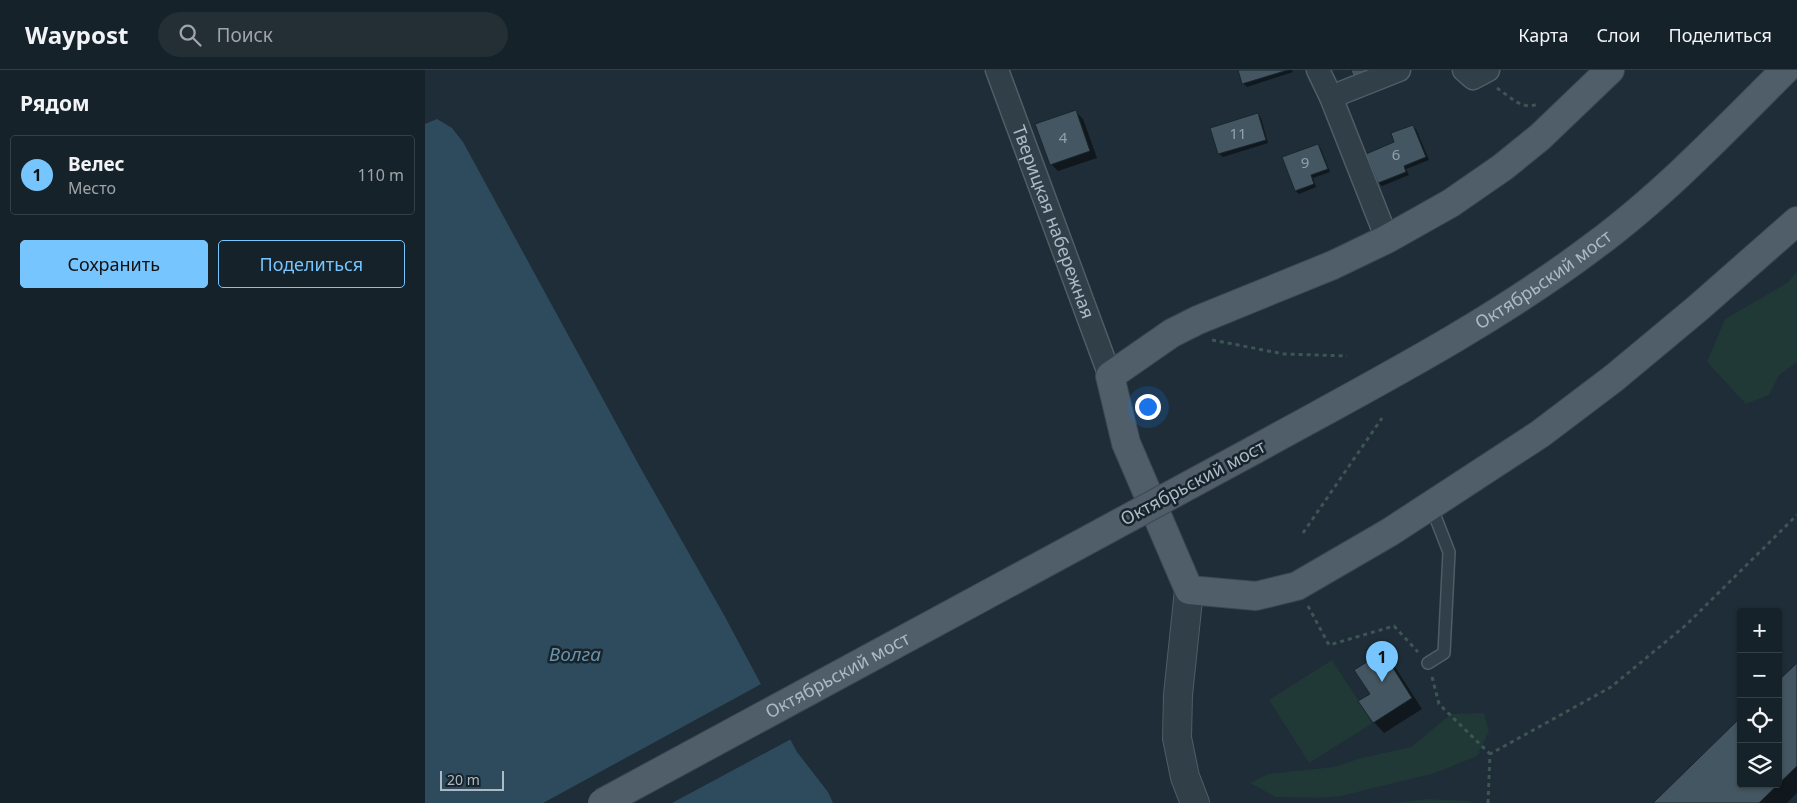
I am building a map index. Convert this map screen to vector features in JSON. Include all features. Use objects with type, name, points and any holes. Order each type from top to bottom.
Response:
[{"type":"main road","points":[[1610,70],[1540,137],[1503,167],[1451,203],[1387,239],[1333,265],[1199,320],[1172,334],[1110,376],[1126,443],[1189,590],[1256,596],[1297,586],[1431,506],[1540,434],[1614,378],[1698,308],[1797,221]]},
{"type":"main road","points":[[1747,108],[1763,83],[1768,70]]},
{"type":"main road","points":[[1747,108],[1785,70]]},
{"type":"main road","points":[[1747,108],[1773,90],[1797,80]]},
{"type":"main road","name":"Октябрьский мост","points":[[602,803],[1254,450],[1478,326],[1532,291],[1595,245],[1651,199],[1747,108]]},
{"type":"street","name":"Тверицкая набережная","points":[[997,70],[1110,376]]},
{"type":"street","points":[[1318,70],[1331,97],[1387,239]]},
{"type":"street","points":[[1331,97],[1399,70]]},
{"type":"street","points":[[1189,590],[1177,738],[1185,777],[1195,803]]},
{"type":"lane","points":[[1428,663],[1445,652],[1449,552],[1431,506]]},
{"type":"path","points":[[1475,73],[1524,106],[1534,106],[1541,102]]},
{"type":"path","points":[[1208,340],[1284,354],[1347,356]]},
{"type":"path","points":[[1303,533],[1382,418]]},
{"type":"path","points":[[1490,754],[1611,687],[1686,625],[1797,515]]},
{"type":"path","points":[[1297,586],[1329,645],[1395,626],[1428,663],[1439,704],[1490,754],[1488,803]]},
{"type":"green space","points":[[1797,271],[1797,362],[1779,375],[1769,395],[1746,404],[1707,362],[1725,319],[1787,283]]},
{"type":"green space","points":[[1332,660],[1373,723],[1309,763],[1269,700]]},
{"type":"green space","points":[[1484,713],[1489,731],[1477,756],[1435,773],[1341,796],[1320,798],[1275,797],[1250,783],[1268,774],[1334,767],[1361,758],[1411,747],[1451,714]]},
{"type":"green space","points":[[1427,799],[1471,801],[1470,803],[1391,803]]},
{"type":"water","name":"Волга","points":[[437,119],[452,128],[463,142],[640,467],[724,615],[797,752],[828,792],[833,803],[425,803],[425,124]]},
{"type":"pier","points":[[763,683],[793,738],[672,803],[543,803]]},
{"type":"building","points":[[1238,70],[1288,70],[1242,84]]},
{"type":"building","points":[[1351,70],[1377,70],[1354,79]]},
{"type":"building","points":[[1076,110],[1090,151],[1050,165],[1035,124]]},
{"type":"building","points":[[1258,113],[1266,140],[1218,154],[1210,128]]},
{"type":"building","points":[[1413,125],[1426,157],[1404,166],[1406,172],[1378,183],[1366,154],[1394,142],[1391,133]]},
{"type":"building","points":[[1318,144],[1328,169],[1311,175],[1314,184],[1295,191],[1282,157]]},
{"type":"building","points":[[1383,652],[1412,698],[1373,723],[1358,701],[1370,694],[1354,670]]},
{"type":"building","points":[[1797,663],[1797,766],[1782,781],[1782,698],[1782,677]]},
{"type":"building","points":[[1737,721],[1737,788],[1774,788],[1759,803],[1653,803]]},
{"type":"place","name":"Велес","points":[[1382,682]]}]
